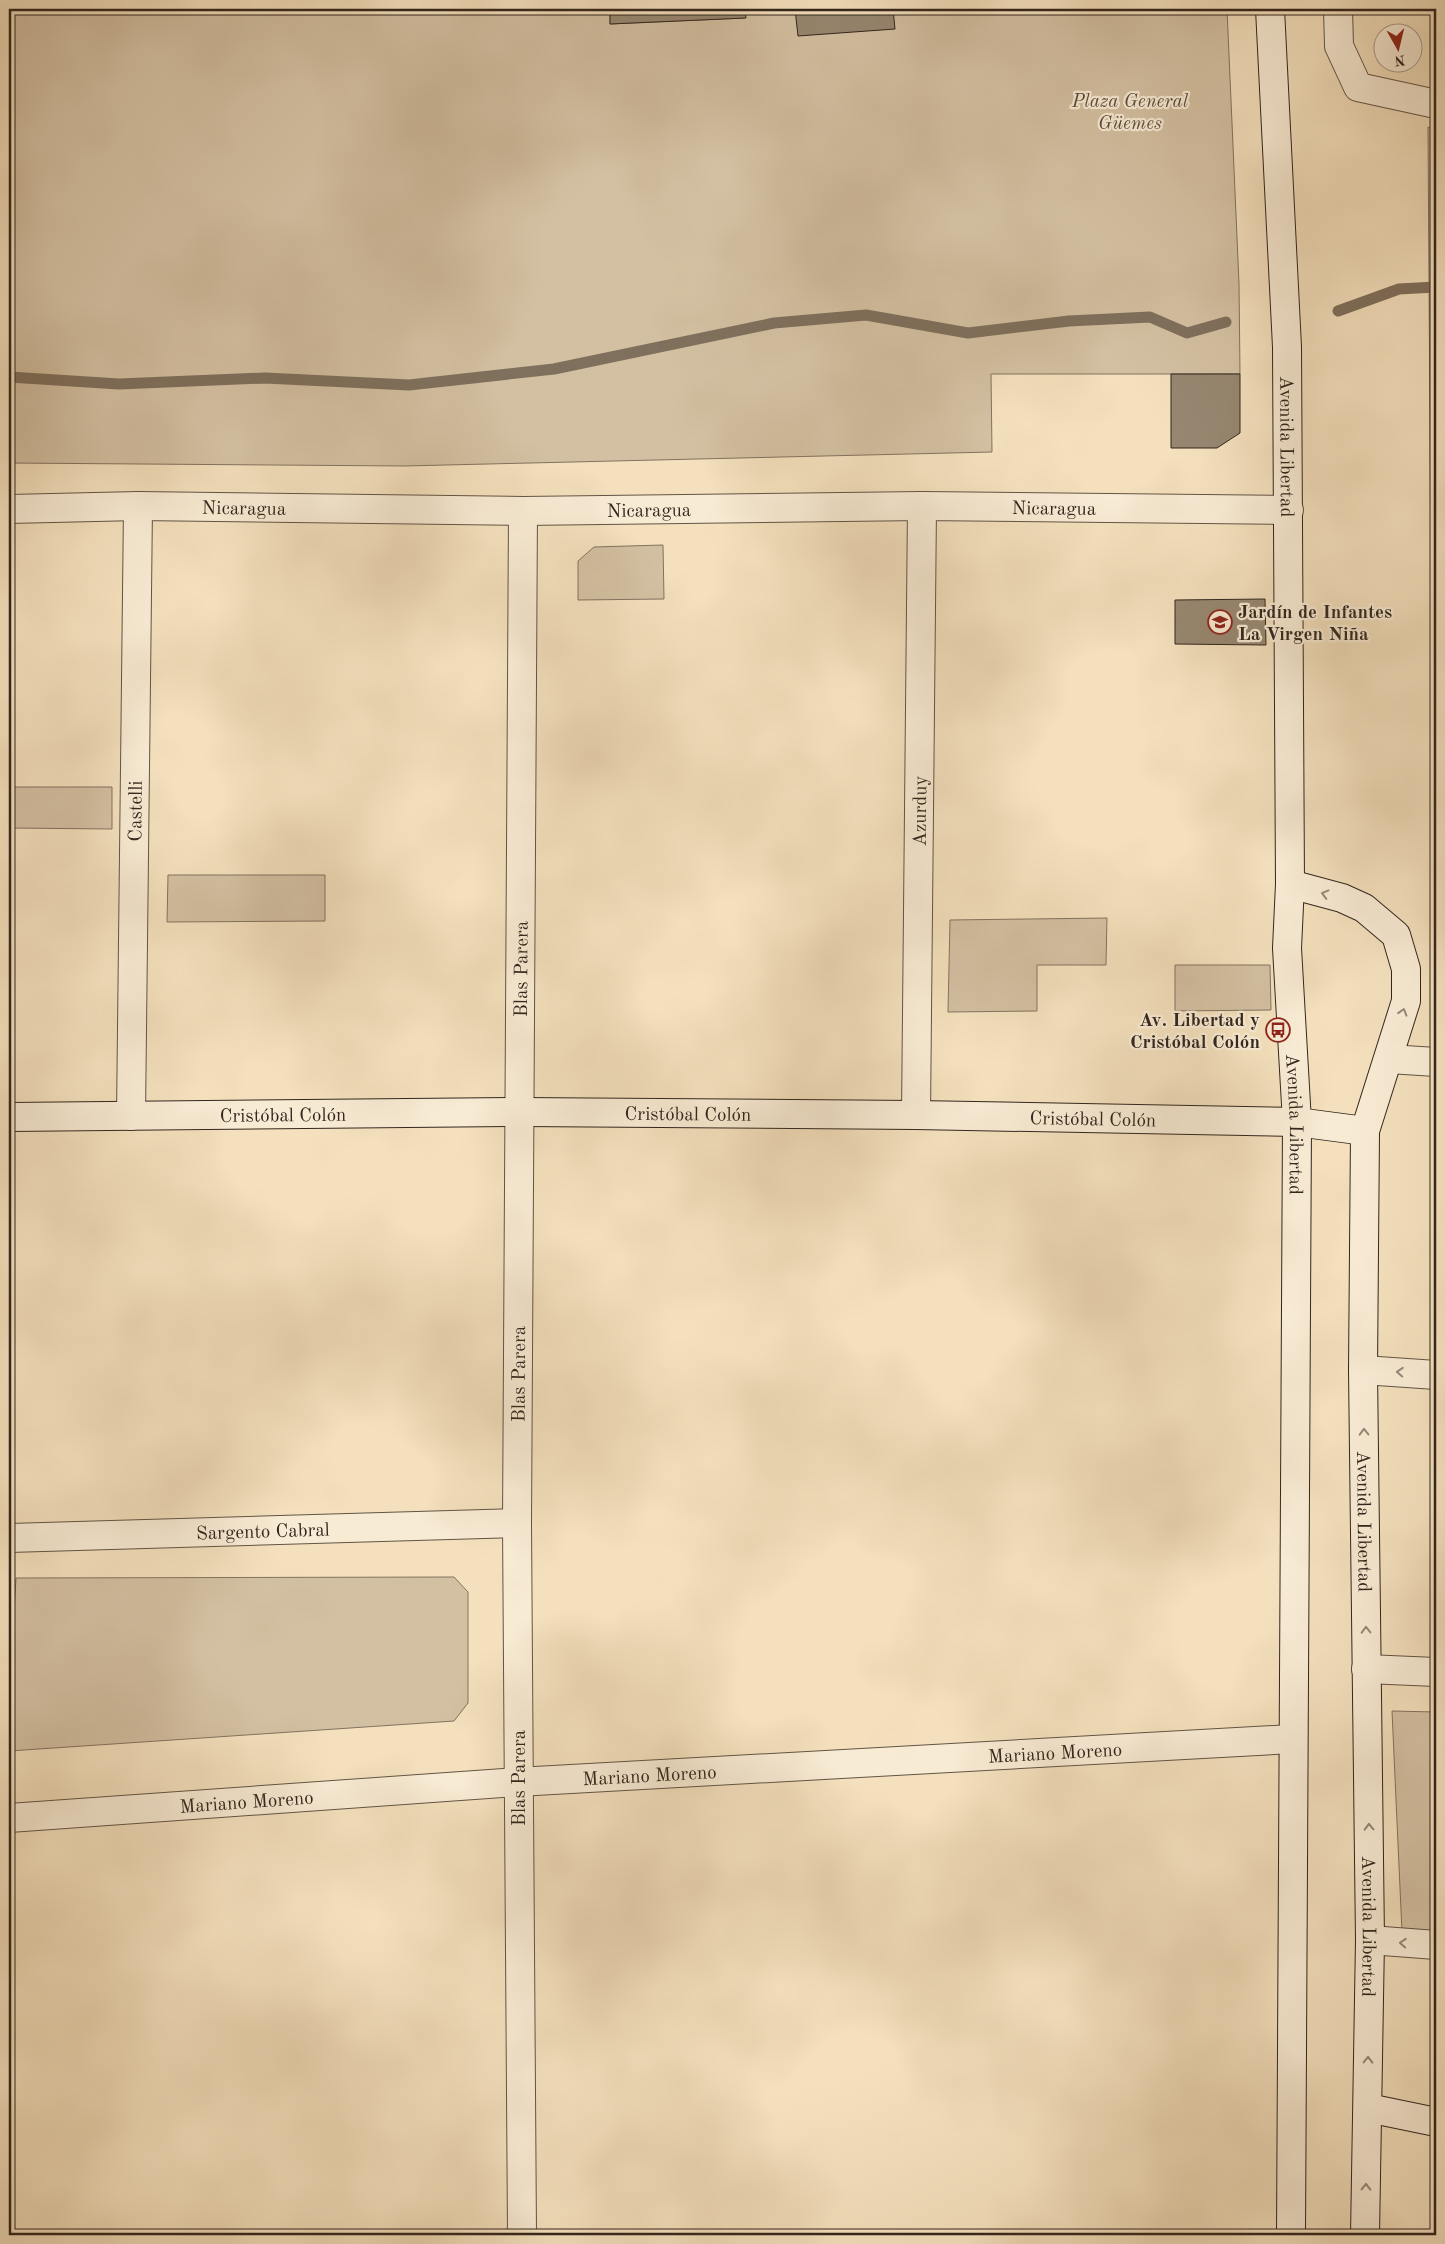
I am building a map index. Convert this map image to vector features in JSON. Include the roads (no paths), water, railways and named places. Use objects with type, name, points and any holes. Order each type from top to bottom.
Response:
[{"type":"street","name":"Avenida Libertad","points":[[1270,9],[1287,347],[1290,884],[1287,948],[1297,1122],[1292,1739],[1291,2235]]},
{"type":"street","points":[[1338,9],[1339,46],[1358,87],[1436,104]]},
{"type":"street","name":"Nicaragua","points":[[9,508],[138,506],[523,511],[922,506],[1289,510]]},
{"type":"street","name":"Castelli","points":[[131,1116],[138,506]]},
{"type":"street","name":"Azurduy","points":[[916,1115],[922,506]]},
{"type":"street","name":"Blas Parera","points":[[522,2235],[517,1523],[521,1112],[523,511]]},
{"type":"street","name":"Avenida Libertad","points":[[1290,884],[1342,898],[1364,908],[1396,936],[1406,969],[1406,1001],[1365,1131],[1363,1370],[1370,1940],[1365,2235]]},
{"type":"street","points":[[1389,1059],[1436,1062]]},
{"type":"street","name":"Cristóbal Colón","points":[[9,1117],[521,1112],[916,1115],[1297,1122],[1365,1131]]},
{"type":"street","points":[[1363,1370],[1436,1375]]},
{"type":"street","name":"Sargento Cabral","points":[[9,1538],[517,1523]]},
{"type":"street","points":[[1366,1669],[1436,1672]]},
{"type":"street","name":"Mariano Moreno","points":[[9,1818],[518,1782],[1292,1739]]},
{"type":"street","points":[[1370,1940],[1436,1945]]},
{"type":"street","points":[[1368,2108],[1436,2122]]},
{"type":"waterway","points":[[1338,311],[1399,289],[1436,287]]},
{"type":"waterway","points":[[9,377],[119,384],[265,378],[409,385],[554,369],[774,323],[866,315],[968,333],[1069,321],[1150,317],[1187,333],[1226,322]]},
{"type":"place","name":"Jardín de Infantes La Virgen Niña","points":[[1220,622]]},
{"type":"place","name":"Av. Libertad y Cristóbal Colón","points":[[1278,1030]]},
{"type":"park label","name":"Plaza General Güemes","points":[[1130,111]]}]
